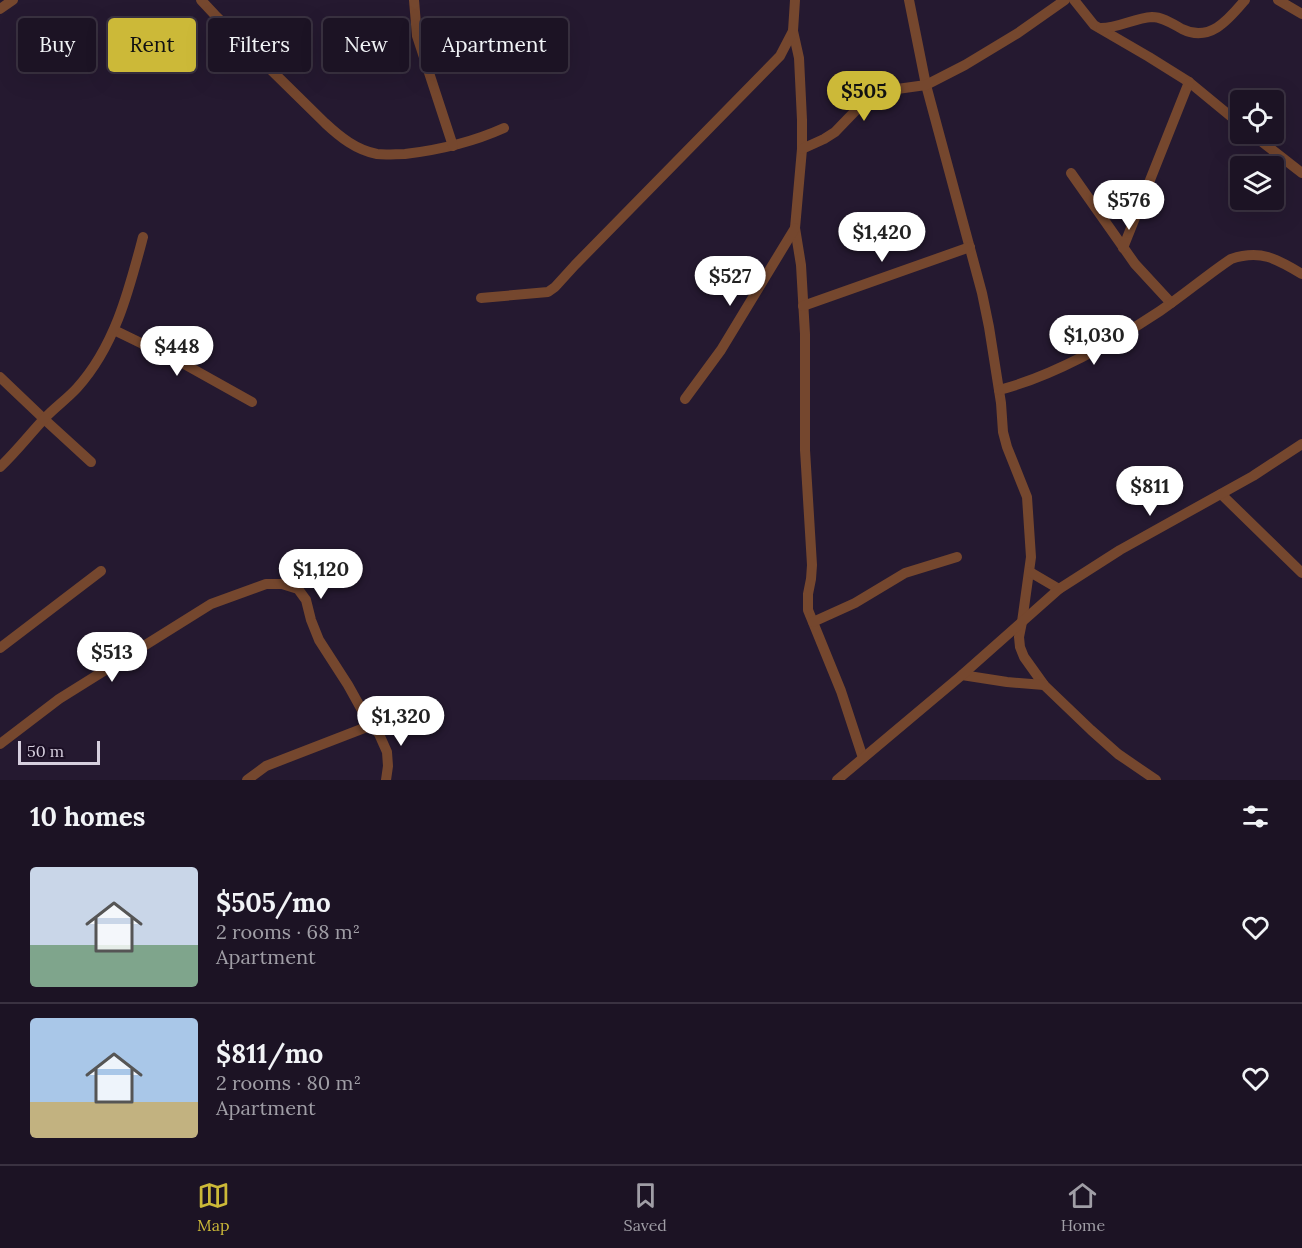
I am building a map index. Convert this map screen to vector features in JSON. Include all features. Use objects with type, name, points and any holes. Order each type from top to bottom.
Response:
[{"type":"street","points":[[0,9],[13,0]]},
{"type":"street","points":[[201,0],[263,64],[342,139],[357,147],[377,154],[425,152],[453,146],[504,128]]},
{"type":"street","points":[[414,0],[417,36],[453,146]]},
{"type":"street","points":[[795,0],[793,31],[799,58],[802,120],[802,148],[795,228],[801,265],[805,334],[805,450],[812,565],[808,610],[841,691],[863,758]]},
{"type":"street","points":[[909,0],[926,84],[989,327],[1007,447],[1027,497],[1030,572],[1019,637],[1020,647],[1024,657],[1044,686],[1119,754],[1156,780]]},
{"type":"street","points":[[802,148],[835,132],[861,105],[890,90],[926,84],[965,65],[1001,44],[1065,0]]},
{"type":"street","points":[[1074,0],[1094,25],[1190,82],[1230,116]]},
{"type":"street","points":[[1101,28],[1111,28],[1152,17],[1185,31],[1202,33],[1217,28],[1245,0]]},
{"type":"street","points":[[1278,0],[1302,14]]},
{"type":"street","points":[[481,298],[548,292],[555,287],[780,56],[793,31]]},
{"type":"street","points":[[1123,248],[1190,82]]},
{"type":"street","points":[[1265,144],[1302,173]]},
{"type":"street","points":[[1071,172],[1135,264],[1171,303]]},
{"type":"street","points":[[685,399],[721,350],[795,228]]},
{"type":"street","points":[[0,467],[44,419],[78,388],[96,364],[114,330],[128,293],[143,237]]},
{"type":"street","points":[[803,306],[970,247]]},
{"type":"street","points":[[999,390],[1024,383],[1109,342],[1171,303],[1231,259],[1245,254],[1263,255],[1279,260],[1302,274]]},
{"type":"street","points":[[114,330],[184,364],[252,402]]},
{"type":"street","points":[[0,376],[91,462]]},
{"type":"street","points":[[837,780],[962,675],[1059,589],[1120,550],[1253,476],[1302,444]]},
{"type":"street","points":[[1221,494],[1302,573]]},
{"type":"street","points":[[813,622],[855,603],[905,573],[957,557]]},
{"type":"street","points":[[0,648],[101,572]]},
{"type":"street","points":[[1030,572],[1059,589]]},
{"type":"street","points":[[0,744],[59,699],[211,604],[266,584],[282,584],[298,589],[306,600],[319,640],[379,734],[387,752],[386,780]]},
{"type":"street","points":[[962,675],[1044,686]]},
{"type":"street","points":[[247,780],[267,766],[372,725]]}]
